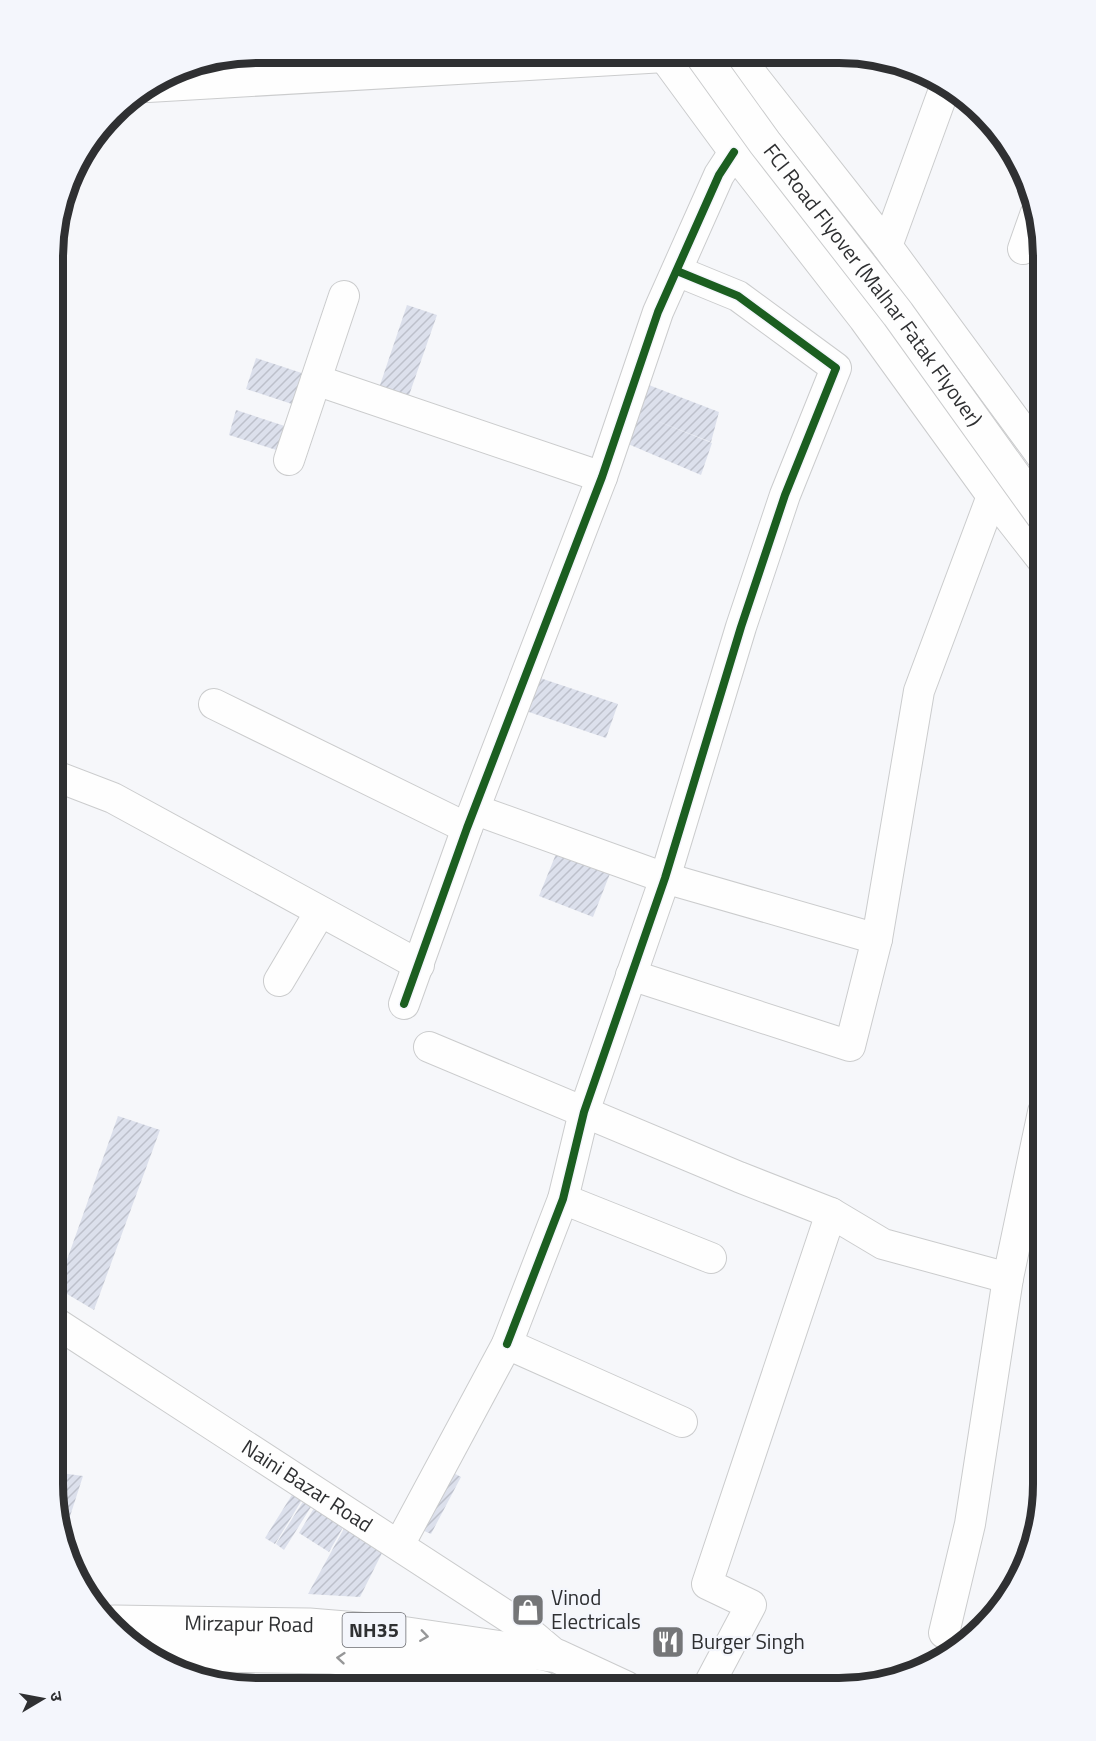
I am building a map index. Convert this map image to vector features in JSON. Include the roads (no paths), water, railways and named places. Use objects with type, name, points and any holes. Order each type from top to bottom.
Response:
[{"type":"main road","name":"FCI Road Flyover (Malhar Fatak Flyover)","points":[[707,63],[765,143],[898,314],[1033,502]]},
{"type":"main road","name":"Mirzapur Road","points":[[122,1623],[309,1625],[394,1632],[557,1656],[596,1678]]},
{"type":"main road","name":"Mirzapur Road","points":[[165,1654],[331,1657],[471,1669],[505,1678]]},
{"type":"street","points":[[166,86],[547,63]]},
{"type":"street","points":[[668,63],[864,319],[992,496],[1033,548]]},
{"type":"street","points":[[750,63],[1033,438]]},
{"type":"street","points":[[887,246],[943,93]]},
{"type":"street","points":[[404,1004],[602,477],[658,312],[718,176],[734,152]]},
{"type":"street","points":[[1023,249],[1030,228]]},
{"type":"street","points":[[399,1545],[507,1344],[563,1199],[584,1112],[665,878],[748,605],[785,495],[836,368],[738,296],[676,270]]},
{"type":"street","points":[[289,460],[344,296]]},
{"type":"street","points":[[316,380],[602,477]]},
{"type":"street","points":[[631,975],[850,1046],[877,939],[919,691],[992,496]]},
{"type":"street","points":[[214,704],[472,819],[877,939]]},
{"type":"street","points":[[63,779],[113,798],[419,965]]},
{"type":"street","points":[[279,981],[320,912]]},
{"type":"street","points":[[429,1047],[739,1177],[831,1213],[883,1244],[1008,1278]]},
{"type":"street","points":[[944,1633],[970,1524],[1008,1278],[1033,1159]]},
{"type":"street","points":[[563,1199],[711,1258]]},
{"type":"street","points":[[711,1678],[751,1605],[706,1584],[831,1213]]},
{"type":"street","name":"Naini Bazar Road","points":[[63,1327],[519,1624],[557,1656]]},
{"type":"street","points":[[507,1344],[682,1422]]},
{"type":"place","name":"Vinod Electricals","points":[[528,1610]]},
{"type":"place","name":"Burger Singh","points":[[668,1642]]}]
